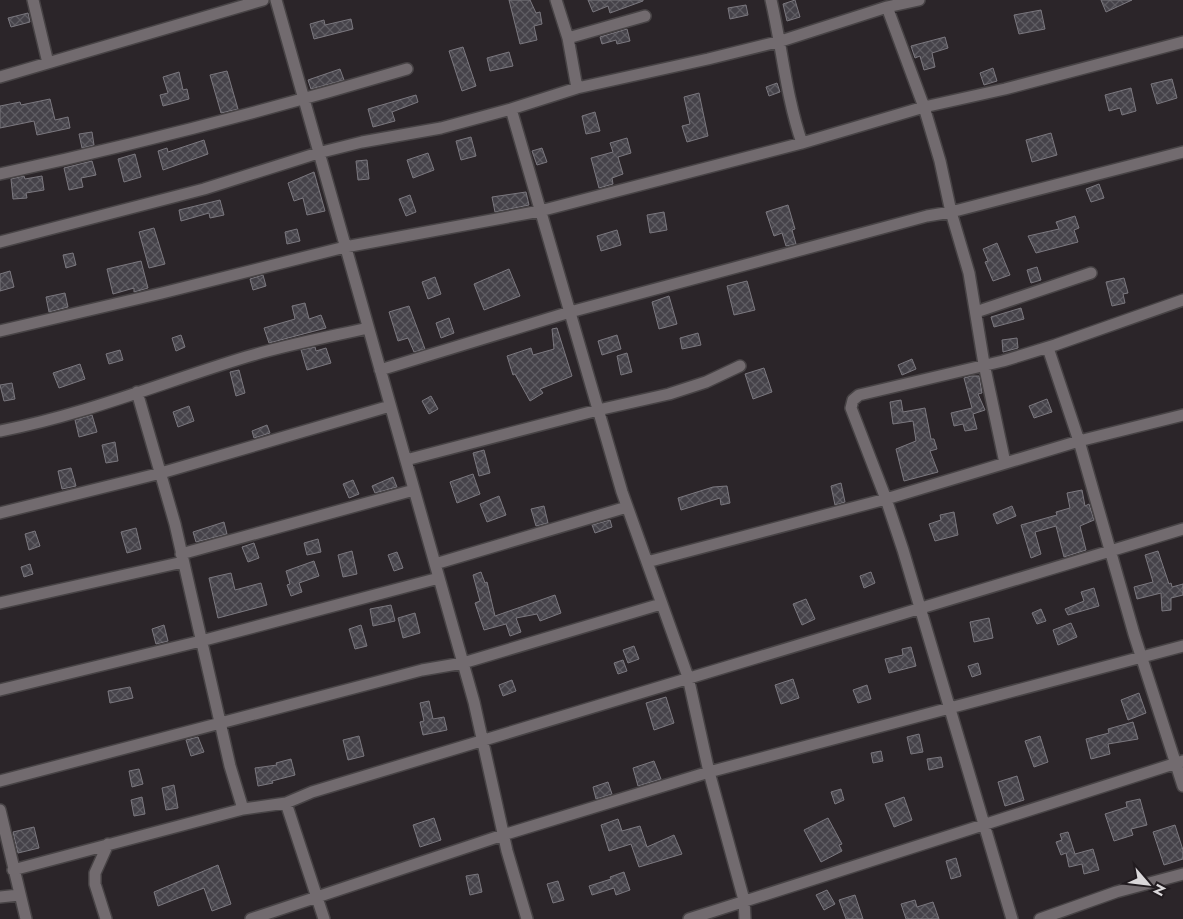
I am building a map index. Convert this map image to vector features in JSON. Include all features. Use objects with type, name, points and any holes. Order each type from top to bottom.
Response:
[{"type":"street","points":[[33,0],[48,63]]},
{"type":"street","points":[[0,77],[263,0]]},
{"type":"street","points":[[276,0],[463,663],[483,741],[523,919]]},
{"type":"street","points":[[556,0],[568,38],[577,88]]},
{"type":"street","points":[[771,0],[781,41],[789,98],[802,143]]},
{"type":"street","points":[[0,242],[204,189],[318,153],[362,142],[441,128],[511,109],[577,88],[708,60],[781,41],[887,7],[919,0]]},
{"type":"street","points":[[887,7],[924,107],[940,161],[950,212],[969,273],[984,364],[1005,462]]},
{"type":"street","points":[[568,38],[645,16]]},
{"type":"street","points":[[0,331],[162,294],[345,247],[540,211],[802,143],[924,107],[1005,89],[1183,42]]},
{"type":"street","points":[[0,174],[303,100],[407,69]]},
{"type":"street","points":[[511,109],[627,507],[688,677],[709,772],[744,900],[745,919]]},
{"type":"street","points":[[380,370],[570,312],[927,216],[950,212],[1183,152]]},
{"type":"street","points":[[976,312],[1091,273]]},
{"type":"street","points":[[1012,919],[986,825],[948,708],[921,609],[886,499],[852,408],[853,400],[859,395],[1048,348],[1183,300]]},
{"type":"street","points":[[0,431],[43,423],[248,357],[368,328]]},
{"type":"street","points":[[1048,348],[1079,441],[1141,656],[1179,762],[1183,786]]},
{"type":"street","points":[[406,460],[598,410],[670,394],[706,382],[740,366]]},
{"type":"street","points":[[137,392],[161,473],[242,809]]},
{"type":"street","points":[[0,513],[161,473],[390,406]]},
{"type":"street","points":[[647,562],[886,499],[1079,441],[1183,415]]},
{"type":"street","points":[[0,603],[182,558],[414,490]]},
{"type":"street","points":[[435,564],[627,507]]},
{"type":"street","points":[[13,870],[242,809],[286,803],[312,792],[688,677],[921,609],[1183,529]]},
{"type":"street","points":[[0,690],[202,641],[439,578]]},
{"type":"street","points":[[0,781],[422,670],[463,663],[661,604]]},
{"type":"street","points":[[251,919],[503,834],[709,772],[1183,646]]},
{"type":"street","points":[[689,919],[1179,762]]},
{"type":"street","points":[[286,803],[324,919]]},
{"type":"street","points":[[0,810],[26,919]]},
{"type":"street","points":[[106,919],[95,884],[95,873],[108,844]]},
{"type":"street","points":[[1040,919],[1116,892],[1183,874]]},
{"type":"street","points":[[0,897],[19,895]]},
{"type":"building","points":[[509,0],[530,0],[536,13],[540,12],[542,24],[534,26],[537,40],[520,44]]},
{"type":"building","points":[[588,0],[643,1],[610,13],[608,6],[593,12]]},
{"type":"building","points":[[795,0],[800,17],[787,21],[783,4]]},
{"type":"building","points":[[1101,0],[1132,0],[1106,12]]},
{"type":"building","points":[[746,5],[748,15],[730,19],[728,8]]},
{"type":"building","points":[[1041,10],[1045,29],[1019,34],[1014,15]]},
{"type":"building","points":[[28,13],[30,22],[11,27],[8,18]]},
{"type":"building","points":[[351,19],[353,29],[314,39],[310,24],[324,20],[325,25]]},
{"type":"building","points":[[627,29],[630,41],[617,44],[616,40],[602,44],[600,37]]},
{"type":"building","points":[[945,37],[948,48],[932,53],[935,67],[924,70],[920,56],[915,58],[911,46]]},
{"type":"building","points":[[463,47],[476,86],[462,91],[449,51]]},
{"type":"building","points":[[509,52],[513,66],[490,71],[487,58]]},
{"type":"building","points":[[993,68],[997,81],[984,85],[980,73]]},
{"type":"building","points":[[340,69],[344,80],[311,89],[308,80]]},
{"type":"building","points":[[227,71],[238,109],[221,113],[210,75]]},
{"type":"building","points":[[179,72],[183,90],[187,89],[189,99],[163,106],[160,95],[168,93],[163,77]]},
{"type":"building","points":[[1172,79],[1177,98],[1157,104],[1151,84]]},
{"type":"building","points":[[777,83],[780,92],[769,96],[766,87]]},
{"type":"building","points":[[1131,88],[1136,111],[1122,115],[1120,108],[1109,111],[1105,95]]},
{"type":"building","points":[[699,93],[708,136],[687,142],[682,126],[690,124],[684,97]]},
{"type":"building","points":[[416,95],[418,102],[392,112],[395,121],[373,127],[368,109]]},
{"type":"building","points":[[50,99],[55,120],[68,117],[70,128],[37,135],[34,121],[0,128],[0,106],[20,102],[21,105]]},
{"type":"building","points":[[595,112],[600,131],[586,134],[582,116]]},
{"type":"building","points":[[92,132],[94,145],[82,148],[79,134]]},
{"type":"building","points":[[1051,133],[1057,155],[1032,162],[1026,140]]},
{"type":"building","points":[[471,137],[476,156],[461,160],[456,141]]},
{"type":"building","points":[[627,138],[631,153],[618,157],[623,174],[612,178],[613,184],[599,188],[591,158],[613,152],[610,143]]},
{"type":"building","points":[[204,140],[208,154],[163,170],[158,151],[167,148],[168,152]]},
{"type":"building","points":[[542,148],[547,162],[537,165],[532,151]]},
{"type":"building","points":[[428,153],[434,170],[413,178],[407,160]]},
{"type":"building","points":[[135,154],[141,177],[124,182],[118,159]]},
{"type":"building","points":[[367,160],[369,179],[358,180],[356,161]]},
{"type":"building","points":[[92,161],[96,175],[81,178],[83,187],[69,190],[64,168]]},
{"type":"building","points":[[314,172],[325,211],[307,215],[303,198],[294,201],[288,183]]},
{"type":"building","points":[[24,176],[25,179],[42,176],[44,190],[26,193],[27,198],[13,199],[11,179]]},
{"type":"building","points":[[1099,184],[1104,198],[1091,202],[1086,189]]},
{"type":"building","points":[[526,192],[529,205],[495,212],[492,197]]},
{"type":"building","points":[[410,195],[416,212],[406,216],[399,199]]},
{"type":"building","points":[[220,200],[224,215],[210,218],[209,213],[181,221],[179,210]]},
{"type":"building","points":[[788,205],[795,229],[792,230],[796,244],[786,246],[782,233],[774,236],[766,212]]},
{"type":"building","points":[[664,212],[667,230],[650,233],[647,215]]},
{"type":"building","points":[[1075,216],[1079,228],[1074,230],[1078,242],[1036,253],[1028,236],[1059,229],[1056,222]]},
{"type":"building","points":[[154,228],[165,264],[149,268],[139,232]]},
{"type":"building","points":[[297,229],[300,241],[287,244],[285,232]]},
{"type":"building","points":[[617,230],[621,245],[601,251],[597,236]]},
{"type":"building","points":[[997,243],[1010,275],[993,281],[985,262],[988,261],[983,249]]},
{"type":"building","points":[[73,253],[76,265],[66,268],[63,255]]},
{"type":"building","points":[[141,261],[148,288],[134,292],[134,288],[113,294],[107,269]]},
{"type":"building","points":[[1037,267],[1041,280],[1031,283],[1027,270]]},
{"type":"building","points":[[509,269],[520,296],[484,310],[474,284]]},
{"type":"building","points":[[10,271],[14,287],[0,291],[0,274]]},
{"type":"building","points":[[263,275],[266,286],[253,290],[250,279]]},
{"type":"building","points":[[435,277],[441,294],[428,299],[422,282]]},
{"type":"building","points":[[1124,278],[1128,293],[1123,294],[1125,303],[1112,306],[1106,282]]},
{"type":"building","points":[[747,281],[755,310],[734,315],[727,286]]},
{"type":"building","points":[[65,293],[68,307],[49,312],[46,297]]},
{"type":"building","points":[[669,296],[677,324],[659,329],[652,302]]},
{"type":"building","points":[[305,303],[309,319],[321,315],[326,328],[269,343],[264,328],[295,319],[292,306]]},
{"type":"building","points":[[409,306],[425,349],[414,352],[408,338],[398,341],[389,312]]},
{"type":"building","points":[[1021,308],[1024,319],[994,327],[991,317]]},
{"type":"building","points":[[449,318],[454,333],[441,338],[436,323]]},
{"type":"building","points":[[557,328],[572,376],[540,389],[543,393],[530,401],[515,374],[513,375],[507,356],[531,348],[533,355],[554,349],[552,329]]},
{"type":"building","points":[[698,333],[701,345],[682,349],[680,338]]},
{"type":"building","points":[[181,335],[185,347],[176,351],[172,338]]},
{"type":"building","points":[[617,335],[621,349],[602,355],[598,341]]},
{"type":"building","points":[[1017,338],[1018,348],[1003,352],[1002,340]]},
{"type":"building","points":[[315,347],[316,351],[326,348],[331,363],[307,370],[301,350]]},
{"type":"building","points":[[120,350],[123,360],[109,364],[106,354]]},
{"type":"building","points":[[627,353],[632,372],[621,375],[617,356]]},
{"type":"building","points":[[912,359],[916,369],[902,375],[898,365]]},
{"type":"building","points":[[80,364],[85,379],[59,388],[53,373]]},
{"type":"building","points":[[764,368],[772,392],[753,399],[745,374]]},
{"type":"building","points":[[239,370],[245,393],[236,396],[230,372]]},
{"type":"building","points":[[979,376],[982,393],[978,394],[985,410],[973,414],[977,429],[965,431],[963,424],[954,426],[951,413],[972,408],[964,378]]},
{"type":"building","points":[[12,383],[15,399],[4,401],[0,385]]},
{"type":"building","points":[[431,396],[438,409],[429,414],[422,401]]},
{"type":"building","points":[[1047,399],[1052,412],[1034,418],[1029,406]]},
{"type":"building","points":[[901,400],[903,412],[925,408],[931,439],[934,439],[937,449],[930,451],[938,472],[904,481],[896,449],[916,441],[913,421],[893,424],[890,402]]},
{"type":"building","points":[[189,406],[194,421],[178,427],[173,412]]},
{"type":"building","points":[[92,415],[97,432],[79,437],[75,420]]},
{"type":"building","points":[[267,425],[270,433],[254,438],[252,431]]},
{"type":"building","points":[[115,442],[118,461],[106,463],[102,445]]},
{"type":"building","points":[[484,450],[490,473],[479,476],[473,453]]},
{"type":"building","points":[[71,468],[76,486],[62,489],[58,471]]},
{"type":"building","points":[[473,474],[480,494],[457,503],[450,482]]},
{"type":"building","points":[[393,477],[397,487],[375,493],[372,486]]},
{"type":"building","points":[[353,480],[359,494],[349,498],[343,484]]},
{"type":"building","points":[[841,483],[845,502],[835,505],[831,486]]},
{"type":"building","points":[[727,486],[730,503],[721,505],[720,498],[681,510],[678,498],[713,487]]},
{"type":"building","points":[[1082,490],[1085,506],[1089,504],[1094,520],[1080,526],[1086,550],[1064,557],[1056,526],[1035,532],[1041,554],[1031,558],[1021,525],[1057,515],[1056,512],[1070,508],[1067,493]]},
{"type":"building","points":[[499,496],[506,515],[487,522],[480,504]]},
{"type":"building","points":[[544,506],[548,523],[536,526],[531,509]]},
{"type":"building","points":[[1012,506],[1016,516],[997,524],[993,514]]},
{"type":"building","points":[[954,512],[958,535],[935,541],[929,524],[941,520],[940,515]]},
{"type":"building","points":[[610,520],[612,527],[595,533],[592,525]]},
{"type":"building","points":[[224,522],[227,534],[196,542],[193,532]]},
{"type":"building","points":[[136,528],[141,549],[127,553],[121,532]]},
{"type":"building","points":[[35,531],[40,546],[29,550],[25,534]]},
{"type":"building","points":[[318,539],[321,552],[307,555],[304,543]]},
{"type":"building","points":[[254,543],[259,558],[248,562],[242,547]]},
{"type":"building","points":[[352,551],[357,574],[343,577],[338,555]]},
{"type":"building","points":[[1158,551],[1169,584],[1171,583],[1172,587],[1183,584],[1183,595],[1171,598],[1171,610],[1162,611],[1161,593],[1137,599],[1134,587],[1153,582],[1145,555]]},
{"type":"building","points":[[397,552],[403,568],[394,571],[388,555]]},
{"type":"building","points":[[314,561],[319,576],[299,583],[302,592],[291,596],[287,585],[290,584],[286,571]]},
{"type":"building","points":[[30,564],[33,574],[24,577],[21,567]]},
{"type":"building","points":[[481,572],[485,583],[487,582],[495,616],[555,595],[561,613],[540,621],[537,614],[516,618],[521,632],[510,636],[506,624],[484,630],[475,603],[480,601],[473,575]]},
{"type":"building","points":[[871,572],[875,583],[864,588],[860,576]]},
{"type":"building","points":[[231,573],[235,590],[261,583],[267,605],[218,618],[209,578]]},
{"type":"building","points":[[1094,588],[1099,606],[1068,615],[1065,609],[1084,601],[1081,592]]},
{"type":"building","points":[[806,599],[815,619],[802,625],[793,604]]},
{"type":"building","points":[[391,605],[395,621],[373,626],[370,609]]},
{"type":"building","points":[[1041,609],[1046,621],[1037,624],[1032,613]]},
{"type":"building","points":[[415,613],[420,633],[403,638],[398,618]]},
{"type":"building","points":[[989,618],[993,638],[974,642],[970,622]]},
{"type":"building","points":[[1071,623],[1077,637],[1058,645],[1053,630]]},
{"type":"building","points":[[164,625],[168,641],[156,644],[152,629]]},
{"type":"building","points":[[361,625],[367,646],[355,649],[349,629]]},
{"type":"building","points":[[634,646],[639,659],[628,663],[623,650]]},
{"type":"building","points":[[911,647],[916,666],[889,673],[885,659],[903,655],[902,649]]},
{"type":"building","points":[[623,660],[627,671],[618,674],[614,663]]},
{"type":"building","points":[[978,663],[981,674],[972,677],[968,666]]},
{"type":"building","points":[[793,679],[799,698],[781,704],[775,685]]},
{"type":"building","points":[[512,680],[516,691],[503,696],[499,685]]},
{"type":"building","points":[[867,685],[871,699],[858,703],[853,690]]},
{"type":"building","points":[[130,687],[133,698],[110,703],[108,691]]},
{"type":"building","points":[[1139,693],[1146,713],[1128,720],[1121,700]]},
{"type":"building","points":[[666,697],[674,723],[654,730],[646,703]]},
{"type":"building","points":[[429,701],[433,719],[444,717],[447,730],[423,735],[420,722],[424,721],[420,703]]},
{"type":"building","points":[[1133,722],[1138,739],[1108,744],[1110,754],[1091,759],[1086,739],[1109,733],[1108,729]]},
{"type":"building","points":[[919,734],[923,752],[911,754],[907,737]]},
{"type":"building","points":[[359,736],[364,756],[348,760],[343,740]]},
{"type":"building","points":[[1040,736],[1048,762],[1034,767],[1025,741]]},
{"type":"building","points":[[198,737],[204,752],[191,756],[186,740]]},
{"type":"building","points":[[881,751],[883,761],[873,763],[871,753]]},
{"type":"building","points":[[941,757],[943,767],[929,770],[927,759]]},
{"type":"building","points":[[291,759],[295,775],[258,786],[255,768],[277,765],[276,763]]},
{"type":"building","points":[[654,761],[661,779],[638,786],[633,768]]},
{"type":"building","points":[[139,769],[143,784],[132,787],[129,771]]},
{"type":"building","points":[[1017,776],[1024,800],[1005,806],[998,782]]},
{"type":"building","points":[[608,782],[612,794],[596,799],[593,787]]},
{"type":"building","points":[[174,785],[178,808],[166,810],[162,788]]},
{"type":"building","points":[[841,789],[844,800],[835,804],[831,792]]},
{"type":"building","points":[[142,797],[145,814],[134,816],[131,800]]},
{"type":"building","points":[[904,797],[912,820],[894,827],[885,804]]},
{"type":"building","points":[[1140,799],[1147,825],[1131,829],[1133,835],[1114,841],[1105,814],[1127,807],[1126,802]]},
{"type":"building","points":[[434,818],[441,840],[420,847],[413,825]]},
{"type":"building","points":[[828,818],[842,844],[839,845],[842,851],[821,862],[804,830]]},
{"type":"building","points":[[618,819],[622,831],[640,826],[647,847],[674,835],[682,854],[639,867],[631,844],[609,851],[601,825]]},
{"type":"building","points":[[1175,825],[1183,850],[1183,859],[1164,865],[1153,832]]},
{"type":"building","points":[[34,827],[39,848],[18,853],[13,832]]},
{"type":"building","points":[[1068,832],[1075,854],[1093,849],[1099,870],[1084,874],[1082,864],[1069,867],[1066,853],[1061,855],[1056,842],[1062,840],[1060,834]]},
{"type":"building","points":[[956,858],[961,876],[951,879],[946,861]]},
{"type":"building","points":[[218,865],[231,904],[212,911],[204,888],[158,906],[154,892]]},
{"type":"building","points":[[624,872],[630,890],[616,895],[614,888],[592,895],[589,886],[611,879],[610,877]]},
{"type":"building","points":[[478,874],[482,892],[470,895],[466,876]]},
{"type":"building","points":[[558,881],[564,900],[553,903],[547,884]]},
{"type":"building","points":[[827,890],[835,904],[824,910],[816,895]]},
{"type":"building","points":[[855,895],[863,919],[846,919],[839,900]]},
{"type":"building","points":[[915,900],[917,907],[933,902],[939,919],[906,919],[901,904]]}]
